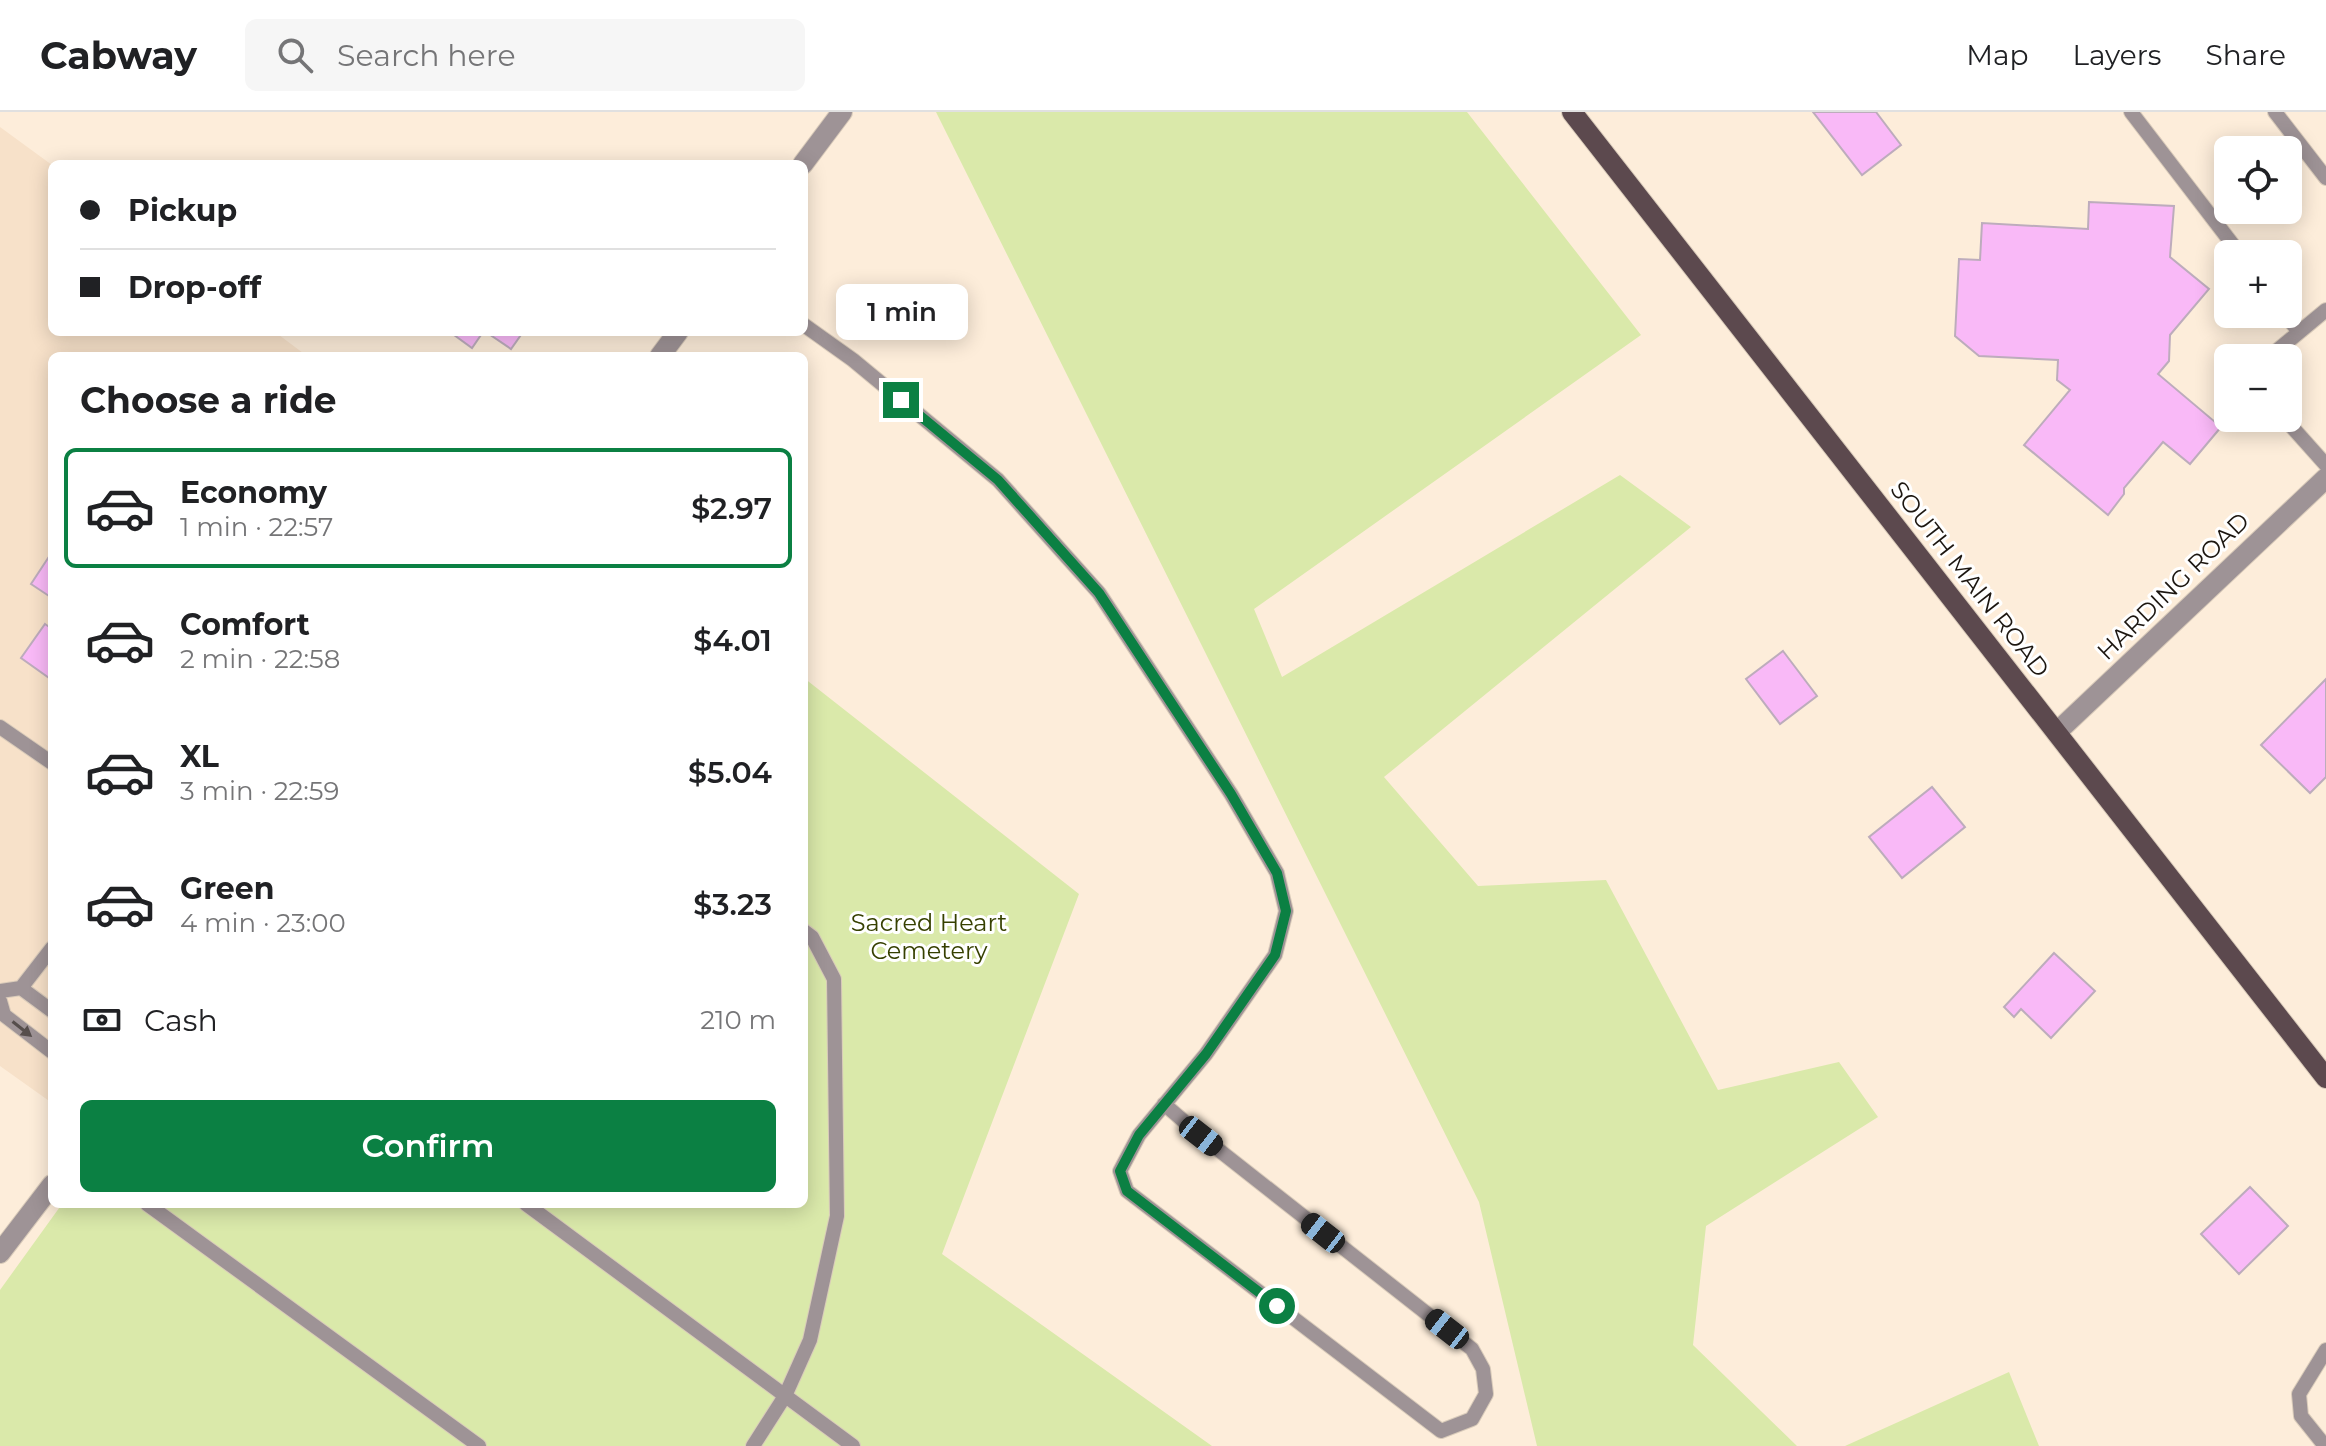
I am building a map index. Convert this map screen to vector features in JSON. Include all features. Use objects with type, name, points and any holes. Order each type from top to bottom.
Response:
[{"type":"main road","name":"SOUTH MAIN ROAD","points":[[1572,112],[2326,1078]]},
{"type":"street","points":[[806,160],[842,112]]},
{"type":"street","name":"HARDING ROAD","points":[[2057,732],[2326,478]]},
{"type":"street","points":[[0,1253],[48,1190]]},
{"type":"lane","points":[[2131,112],[2229,240]]},
{"type":"lane","points":[[2275,112],[2326,178]]},
{"type":"lane","points":[[2285,344],[2326,310]]},
{"type":"lane","points":[[808,328],[853,360],[998,480],[1099,593],[1231,794],[1277,873],[1286,911],[1275,955],[1206,1054],[1164,1104],[1139,1135],[1120,1171],[1127,1191],[1441,1431],[1472,1419],[1486,1394],[1483,1369],[1472,1349],[1164,1104]]},
{"type":"lane","points":[[2296,328],[2299,332]]},
{"type":"lane","points":[[2297,432],[2326,465]]},
{"type":"lane","points":[[0,727],[48,760]]},
{"type":"lane","points":[[753,1446],[785,1396],[810,1340],[837,1216],[834,979],[808,934]]},
{"type":"lane","points":[[0,991],[21,988],[48,953]]},
{"type":"lane","points":[[21,988],[48,1008]]},
{"type":"lane","points":[[0,1001],[4,1015],[48,1049]]},
{"type":"lane","points":[[152,1208],[479,1446]]},
{"type":"lane","points":[[531,1208],[853,1446]]},
{"type":"lane","points":[[2325,1446],[2301,1416],[2299,1394],[2326,1350]]},
{"type":"shaded area","points":[[0,127],[48,162],[48,336],[280,336],[302,352],[48,352],[48,1100],[0,1066]]},
{"type":"green space","points":[[936,112],[1467,112],[1641,335],[1254,609],[1282,677],[1620,475],[1691,527],[1384,777],[1478,886],[1606,880],[1718,1090],[1839,1062],[1878,1117],[1706,1226],[1693,1345],[1797,1446],[1537,1446],[1479,1202]]},
{"type":"green space","name":"Sacred Heart Cemetery","points":[[808,681],[1079,894],[942,1254],[1212,1446],[0,1446],[0,1290],[59,1208],[808,1208]]},
{"type":"green space","points":[[2009,1372],[2039,1446],[1845,1446]]},
{"type":"building","points":[[1813,112],[1876,112],[1901,145],[1862,175]]},
{"type":"building","points":[[2089,202],[2174,206],[2170,257],[2209,289],[2170,335],[2169,361],[2158,374],[2214,421],[2214,432],[2217,432],[2190,464],[2163,442],[2124,488],[2124,494],[2108,515],[2024,445],[2070,390],[2057,380],[2058,360],[1979,356],[1955,336],[1959,259],[1980,260],[1982,223],[2088,229]]},
{"type":"building","points":[[456,336],[480,336],[472,348]]},
{"type":"building","points":[[492,336],[520,336],[511,349]]},
{"type":"building","points":[[48,558],[48,595],[31,584]]},
{"type":"building","points":[[45,624],[48,626],[48,677],[21,658]]},
{"type":"building","points":[[1783,651],[1817,696],[1780,724],[1746,679]]},
{"type":"building","points":[[2326,679],[2326,777],[2310,793],[2261,745]]},
{"type":"building","points":[[1932,787],[1965,827],[1902,878],[1869,837]]},
{"type":"building","points":[[2054,953],[2095,991],[2051,1038],[2021,1009],[2014,1017],[2004,1007]]},
{"type":"building","points":[[2250,1187],[2288,1226],[2239,1274],[2201,1234]]},
{"type":"route","points":[[901,400],[998,480],[1099,593],[1231,794],[1277,873],[1286,911],[1275,955],[1206,1054],[1139,1135],[1120,1171],[1127,1191],[1277,1306]]}]
